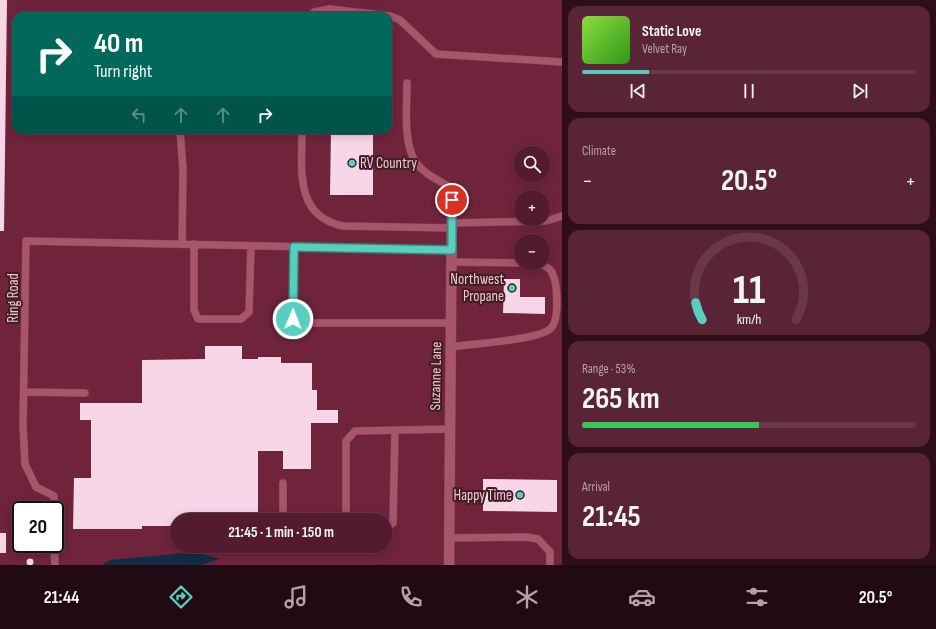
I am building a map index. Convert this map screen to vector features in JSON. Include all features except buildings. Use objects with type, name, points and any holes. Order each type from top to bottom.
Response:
[{"type":"street","name":"Suzanne Lane","points":[[449,565],[452,188]]},
{"type":"lane","points":[[314,12],[330,9],[356,12]]},
{"type":"lane","points":[[392,17],[400,20],[436,54],[562,62]]},
{"type":"lane","points":[[407,83],[408,142],[415,161],[427,173],[452,188]]},
{"type":"lane","points":[[180,134],[183,170],[182,244],[452,250]]},
{"type":"lane","points":[[302,134],[303,191],[309,206],[321,218],[331,224],[343,226],[452,225],[546,220],[562,216]]},
{"type":"lane","name":"Ring Road","points":[[54,501],[54,496],[36,487],[25,464],[23,426],[25,392],[26,241],[182,244]]},
{"type":"lane","points":[[194,244],[194,310],[198,319],[241,319],[249,312],[251,246]]},
{"type":"lane","points":[[294,247],[293,319],[297,323],[451,323]]},
{"type":"lane","points":[[452,262],[514,262]]},
{"type":"lane","points":[[451,347],[533,336],[550,330],[556,319],[556,288],[550,270]]},
{"type":"lane","points":[[25,392],[85,393]]},
{"type":"lane","points":[[346,513],[346,441],[355,431],[450,429]]},
{"type":"lane","points":[[392,524],[395,430]]},
{"type":"lane","points":[[283,483],[283,513]]},
{"type":"lane","points":[[450,538],[526,537],[538,539],[550,552],[550,565]]},
{"type":"lane","points":[[54,553],[55,565]]},
{"type":"water","points":[[185,553],[199,553],[219,559],[201,565],[102,565],[110,560]]},
{"type":"place","name":"RV Country","points":[[352,163]]},
{"type":"place","name":"Northwest Propane","points":[[512,288]]},
{"type":"place","name":"Happy Time","points":[[520,495]]},
{"type":"route","points":[[293,319],[294,247],[452,250],[452,200]]}]
